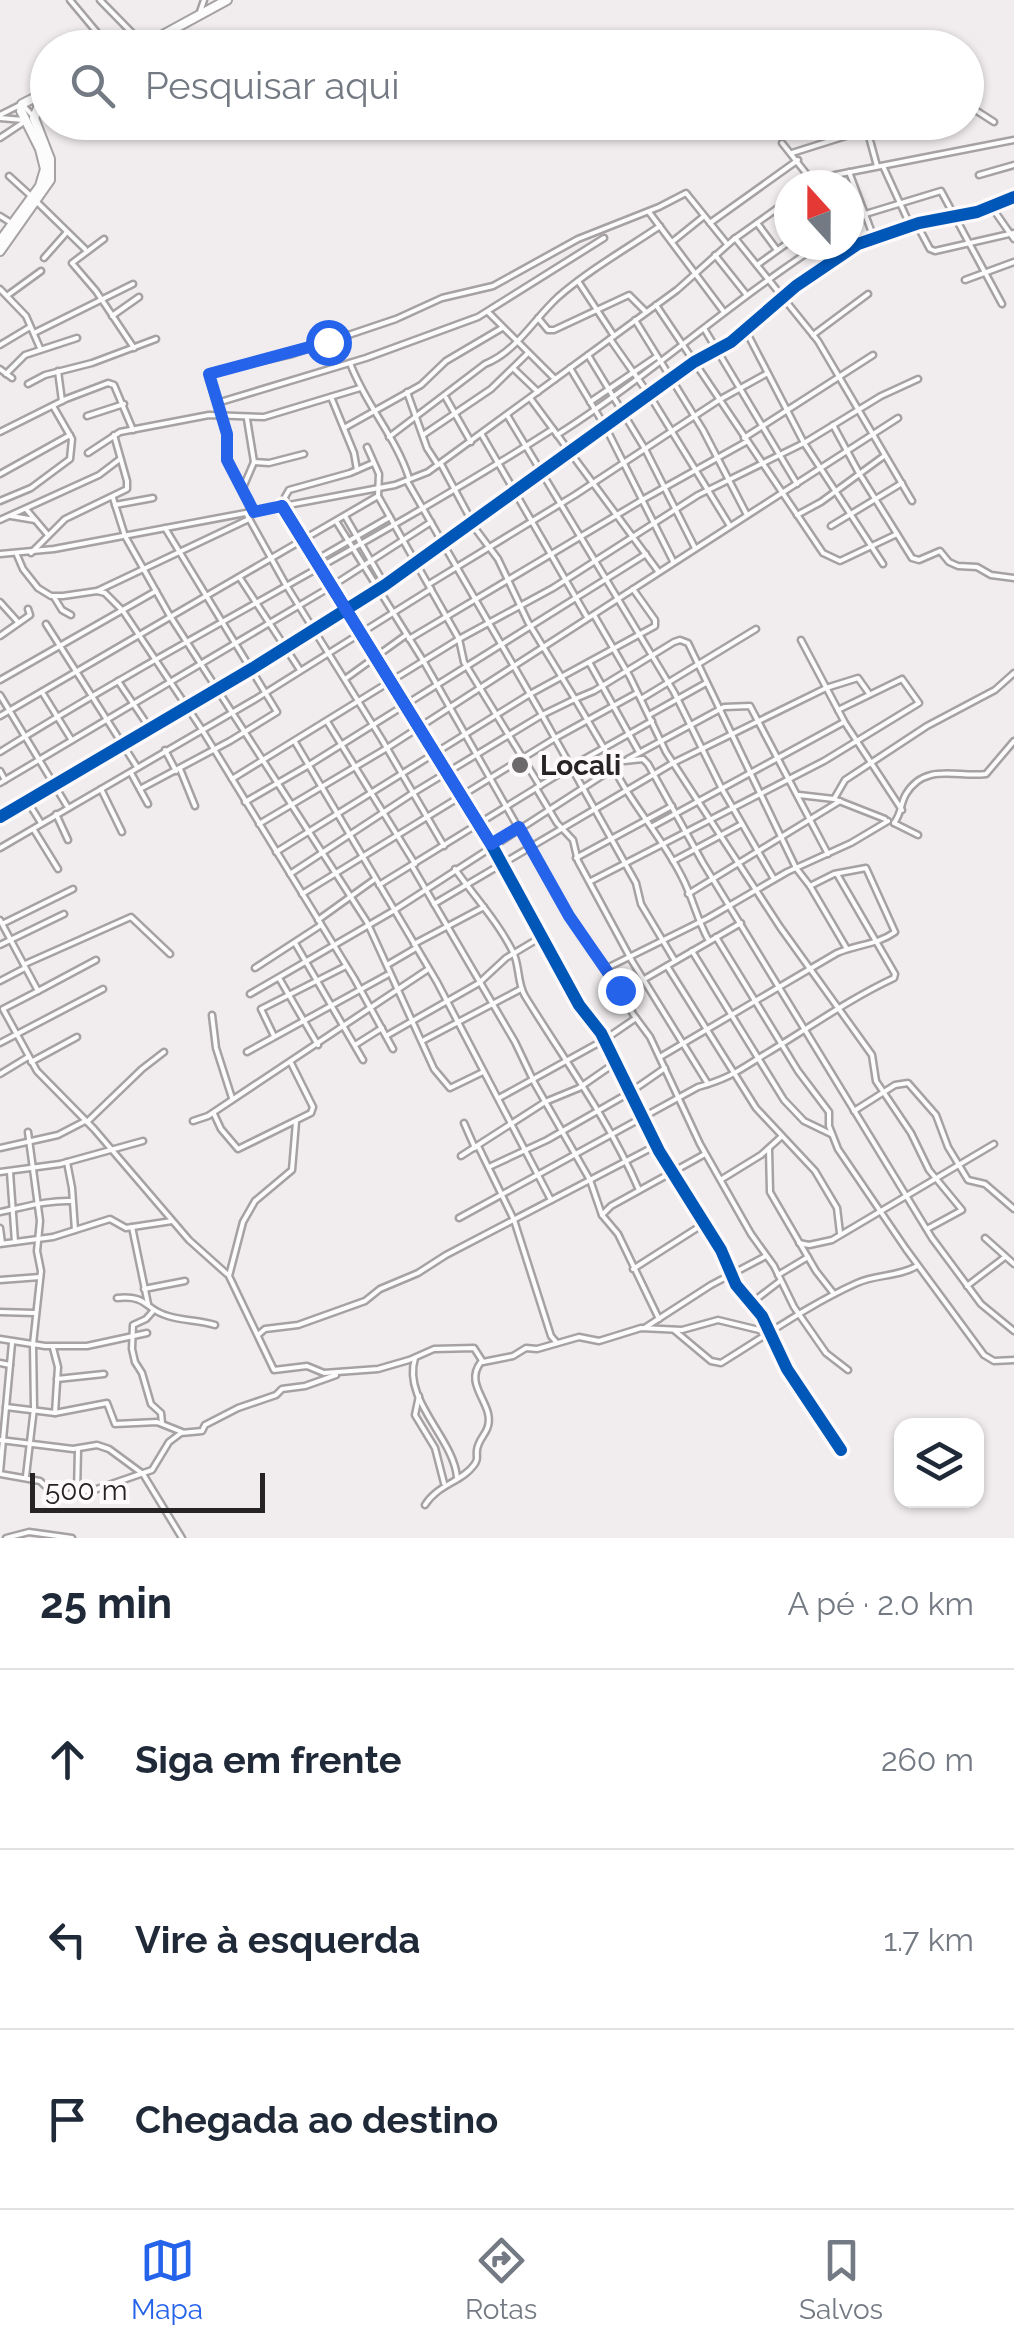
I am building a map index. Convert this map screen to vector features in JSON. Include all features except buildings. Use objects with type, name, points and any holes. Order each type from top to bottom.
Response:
[{"type":"main road","points":[[173,30],[226,0]]},
{"type":"main road","points":[[30,101],[22,104],[30,132]]},
{"type":"main road","points":[[0,241],[35,199],[45,169],[35,140]]},
{"type":"main road","points":[[0,250],[52,172],[43,140]]},
{"type":"street","points":[[70,0],[95,30]]},
{"type":"street","points":[[100,0],[127,30]]},
{"type":"street","points":[[199,17],[204,0]]},
{"type":"street","points":[[0,116],[22,104],[30,113]]},
{"type":"street","points":[[0,116],[24,121]]},
{"type":"street","points":[[984,116],[994,122]]},
{"type":"street","points":[[0,138],[24,121]]},
{"type":"street","points":[[792,153],[830,140]]},
{"type":"street","points":[[871,140],[898,202],[932,250],[1013,235],[991,206]]},
{"type":"street","points":[[859,170],[1014,140]]},
{"type":"street","points":[[782,143],[804,170]]},
{"type":"street","points":[[710,222],[798,160]]},
{"type":"street","points":[[979,175],[1014,166]]},
{"type":"street","points":[[9,176],[86,250]]},
{"type":"street","points":[[864,213],[941,191],[1002,304]]},
{"type":"street","points":[[254,512],[227,460],[227,434],[209,379],[212,372],[292,354],[396,319],[442,298],[494,286],[578,240],[686,193],[727,244]]},
{"type":"street","points":[[864,241],[913,224],[977,212],[1014,196]]},
{"type":"street","points":[[0,554],[31,553],[125,536],[408,480],[471,442],[656,305],[727,244],[774,210]]},
{"type":"street","points":[[649,211],[724,312]]},
{"type":"street","points":[[672,242],[705,215]]},
{"type":"street","points":[[864,215],[874,238]]},
{"type":"street","points":[[0,216],[13,224]]},
{"type":"street","points":[[757,222],[774,245]]},
{"type":"street","points":[[388,437],[485,364],[501,359],[578,281],[660,226]]},
{"type":"street","points":[[44,258],[68,231]]},
{"type":"street","points":[[104,238],[72,263],[134,348]]},
{"type":"street","points":[[217,403],[350,363],[489,313],[604,238]]},
{"type":"street","points":[[735,238],[813,336],[912,501]]},
{"type":"street","points":[[758,265],[774,253]]},
{"type":"street","points":[[714,255],[746,294]]},
{"type":"street","points":[[556,436],[640,380],[746,294],[798,260]]},
{"type":"street","points":[[0,817],[286,648],[417,564],[694,362],[746,331],[829,260]]},
{"type":"street","points":[[965,280],[1014,262]]},
{"type":"street","points":[[8,295],[41,271]]},
{"type":"street","points":[[578,281],[730,526]]},
{"type":"street","points":[[0,345],[133,284]]},
{"type":"street","points":[[0,290],[33,330],[40,348]]},
{"type":"street","points":[[813,336],[868,294]]},
{"type":"street","points":[[538,318],[550,330],[629,295],[646,312]]},
{"type":"street","points":[[112,316],[139,297]]},
{"type":"street","points":[[656,305],[823,553],[834,560],[849,558],[870,544],[897,534]]},
{"type":"street","points":[[489,313],[555,379]]},
{"type":"street","points":[[635,320],[718,457],[747,515]]},
{"type":"street","points":[[344,428],[426,381],[446,361],[502,328]]},
{"type":"street","points":[[705,330],[797,484]]},
{"type":"street","points":[[746,331],[818,467],[882,564]]},
{"type":"street","points":[[0,369],[9,377],[20,358],[77,338]]},
{"type":"street","points":[[28,384],[156,338]]},
{"type":"street","points":[[423,435],[514,369],[528,353]]},
{"type":"street","points":[[345,679],[408,637],[718,457],[873,354]]},
{"type":"street","points":[[588,355],[625,414],[695,548]]},
{"type":"street","points":[[590,402],[656,357]]},
{"type":"street","points":[[350,363],[360,388],[401,457],[422,508],[557,737],[636,883],[641,904],[675,961]]},
{"type":"street","points":[[570,368],[606,428],[673,562]]},
{"type":"street","points":[[514,369],[538,392]]},
{"type":"street","points":[[58,371],[62,401]]},
{"type":"street","points":[[0,839],[2,847],[267,691],[719,400],[766,374]]},
{"type":"street","points":[[232,779],[676,508],[918,379]]},
{"type":"street","points":[[0,432],[62,401],[111,383],[133,430]]},
{"type":"street","points":[[88,453],[114,435],[133,430],[220,415],[273,416],[360,388]]},
{"type":"street","points":[[407,392],[439,464],[498,559],[520,606],[626,792],[674,861],[709,941]]},
{"type":"street","points":[[331,397],[357,470]]},
{"type":"street","points":[[445,397],[471,442]]},
{"type":"street","points":[[530,398],[658,571]]},
{"type":"street","points":[[87,416],[124,404]]},
{"type":"street","points":[[0,501],[31,488],[67,461],[72,450],[70,435],[53,406]]},
{"type":"street","points":[[507,415],[678,698],[722,790],[774,880]]},
{"type":"street","points":[[242,490],[254,462],[248,418]]},
{"type":"street","points":[[259,824],[387,748],[898,418]]},
{"type":"street","points":[[833,425],[858,473],[912,558],[919,560],[940,552],[958,566],[977,567],[990,574],[1014,578]]},
{"type":"street","points":[[318,563],[455,490],[552,429]]},
{"type":"street","points":[[481,434],[564,579],[614,649],[673,763],[755,890],[872,1055],[874,1077],[936,1179],[962,1212],[927,1229]]},
{"type":"street","points":[[0,474],[70,435]]},
{"type":"street","points":[[31,553],[70,516],[124,493],[128,486],[114,435]]},
{"type":"street","points":[[367,447],[375,462],[378,496],[459,639],[467,667],[548,809],[573,840],[576,858],[643,979],[708,1084]]},
{"type":"street","points":[[254,462],[269,463],[304,454]]},
{"type":"street","points":[[797,515],[884,456]]},
{"type":"street","points":[[0,520],[99,475],[120,459]]},
{"type":"street","points":[[375,462],[289,490],[284,506],[491,844],[582,1010],[596,1024],[656,1146],[722,1250],[731,1276],[762,1316],[802,1394],[842,1450]]},
{"type":"street","points":[[831,526],[902,483]]},
{"type":"street","points":[[0,716],[378,496]]},
{"type":"street","points":[[113,498],[125,536],[170,616],[320,854],[369,924],[434,1068],[448,1087],[463,1084],[483,1072]]},
{"type":"street","points":[[115,505],[153,498]]},
{"type":"street","points":[[26,508],[48,536]]},
{"type":"street","points":[[246,513],[444,846]]},
{"type":"street","points":[[11,516],[35,520]]},
{"type":"street","points":[[345,516],[385,585]]},
{"type":"street","points":[[0,752],[286,585],[348,541],[390,518]]},
{"type":"street","points":[[54,596],[97,590],[250,520]]},
{"type":"street","points":[[336,521],[424,662],[569,916],[622,992],[660,1058],[706,1153],[800,1316],[826,1353],[848,1370]]},
{"type":"street","points":[[0,771],[3,782],[372,562],[431,522]]},
{"type":"street","points":[[140,789],[277,712],[165,528]]},
{"type":"street","points":[[17,554],[23,570],[38,588],[54,596],[62,610],[71,615]]},
{"type":"street","points":[[245,802],[646,554]]},
{"type":"street","points":[[239,576],[300,670]]},
{"type":"street","points":[[276,852],[530,694],[638,636],[656,622],[632,588]]},
{"type":"street","points":[[97,590],[122,611],[202,728],[393,1049]]},
{"type":"street","points":[[0,680],[156,591]]},
{"type":"street","points":[[0,602],[18,622]]},
{"type":"street","points":[[0,636],[30,616],[28,609]]},
{"type":"street","points":[[46,624],[137,767]]},
{"type":"street","points":[[641,699],[756,629]]},
{"type":"street","points":[[290,874],[476,754],[542,715],[603,686],[674,642],[684,640],[796,868],[847,949]]},
{"type":"street","points":[[801,640],[844,722],[902,810]]},
{"type":"street","points":[[589,662],[639,752]]},
{"type":"street","points":[[688,894],[811,821],[837,800],[845,780],[927,726],[995,690],[1014,674]]},
{"type":"street","points":[[434,904],[673,763],[826,688],[858,678],[868,692]]},
{"type":"street","points":[[590,881],[824,762],[918,703],[902,679],[868,692],[838,710]]},
{"type":"street","points":[[118,681],[149,728]]},
{"type":"street","points":[[648,715],[706,683]]},
{"type":"street","points":[[41,691],[71,740]]},
{"type":"street","points":[[302,894],[522,758],[638,692]]},
{"type":"street","points":[[0,695],[68,808]]},
{"type":"street","points":[[624,761],[718,710],[745,704],[753,710],[828,854]]},
{"type":"street","points":[[255,968],[295,943],[350,897],[444,846],[652,721]]},
{"type":"street","points":[[327,722],[397,835],[515,1042],[659,1319]]},
{"type":"street","points":[[653,826],[844,722]]},
{"type":"street","points":[[607,968],[891,822],[902,810],[908,792],[927,777],[948,772],[986,774],[1014,741]]},
{"type":"street","points":[[295,742],[447,1000],[551,1200]]},
{"type":"street","points":[[165,750],[195,806]]},
{"type":"street","points":[[608,755],[624,761],[643,759],[654,774],[713,879],[927,1229],[967,1286],[993,1316],[1014,1331]]},
{"type":"street","points":[[250,994],[333,947],[614,768]]},
{"type":"street","points":[[130,772],[148,804]]},
{"type":"street","points":[[101,789],[122,832]]},
{"type":"street","points":[[800,795],[837,800],[918,835]]},
{"type":"street","points":[[27,801],[41,823]]},
{"type":"street","points":[[576,858],[672,806]]},
{"type":"street","points":[[56,814],[68,840]]},
{"type":"street","points":[[674,861],[742,824]]},
{"type":"street","points":[[33,828],[58,868]]},
{"type":"street","points":[[660,1058],[847,949],[877,944],[893,934],[895,929],[868,871],[862,867],[810,886]]},
{"type":"street","points":[[455,869],[514,953],[522,988],[554,1046],[584,1085],[639,1190]]},
{"type":"street","points":[[458,1218],[574,1152],[708,1084],[735,1075],[895,976],[837,874]]},
{"type":"street","points":[[38,991],[1,923],[73,889]]},
{"type":"street","points":[[387,966],[447,925],[484,907]]},
{"type":"street","points":[[0,945],[64,914]]},
{"type":"street","points":[[0,981],[131,917],[170,954]]},
{"type":"street","points":[[622,992],[741,923]]},
{"type":"street","points":[[386,1036],[480,983],[540,936]]},
{"type":"street","points":[[716,937],[782,1046],[829,1112],[832,1134],[918,1266],[984,1354],[994,1361],[1014,1360]]},
{"type":"street","points":[[295,943],[363,1060]]},
{"type":"street","points":[[692,951],[797,1116],[832,1134]]},
{"type":"street","points":[[96,960],[1,1008],[29,1059],[57,1094],[86,1121],[172,1221],[229,1276],[274,1370],[307,1366],[324,1373],[385,1368],[434,1349],[471,1347],[480,1362]]},
{"type":"street","points":[[274,1036],[261,1009],[346,966]]},
{"type":"street","points":[[667,966],[756,1108],[806,1157],[836,1208],[840,1233]]},
{"type":"street","points":[[193,1121],[203,1119],[291,1063],[429,968]]},
{"type":"street","points":[[247,1052],[389,974]]},
{"type":"street","points":[[279,978],[306,1018],[318,1045]]},
{"type":"street","points":[[424,1040],[522,988]]},
{"type":"street","points":[[0,1043],[102,989]]},
{"type":"street","points":[[212,1015],[217,1055],[232,1098]]},
{"type":"street","points":[[499,1098],[636,1018]]},
{"type":"street","points":[[355,1045],[382,1028]]},
{"type":"street","points":[[0,1074],[77,1037]]},
{"type":"street","points":[[0,1148],[58,1135],[86,1121],[164,1052]]},
{"type":"street","points":[[214,1112],[220,1129],[238,1149],[312,1112],[291,1063]]},
{"type":"street","points":[[461,1156],[615,1063]]},
{"type":"street","points":[[489,1167],[562,1131],[665,1068]]},
{"type":"street","points":[[854,1111],[905,1082],[936,1115],[948,1147],[970,1182],[984,1184],[1014,1209]]},
{"type":"street","points":[[229,1276],[242,1222],[256,1201],[292,1170],[296,1122]]},
{"type":"street","points":[[464,1123],[514,1220],[551,1336],[557,1343]]},
{"type":"street","points":[[26,1476],[33,1412],[32,1344],[40,1277],[37,1204],[28,1132]]},
{"type":"street","points":[[722,1179],[782,1136]]},
{"type":"street","points":[[0,1172],[66,1162],[143,1140]]},
{"type":"street","points":[[799,1244],[826,1242],[994,1144]]},
{"type":"street","points":[[258,1334],[365,1302],[380,1289],[418,1273],[656,1146]]},
{"type":"street","points":[[768,1149],[770,1192],[799,1244],[834,1294]]},
{"type":"street","points":[[602,1215],[706,1153]]},
{"type":"street","points":[[66,1162],[75,1230]]},
{"type":"street","points":[[10,1171],[14,1242]]},
{"type":"street","points":[[0,1212],[72,1200]]},
{"type":"street","points":[[0,1228],[1,1244],[38,1239],[110,1219],[121,1228],[172,1221]]},
{"type":"street","points":[[633,1268],[704,1224]]},
{"type":"street","points":[[132,1227],[148,1304]]},
{"type":"street","points":[[985,1238],[1014,1264]]},
{"type":"street","points":[[425,1505],[443,1485],[477,1461],[477,1448],[489,1424],[475,1381],[475,1368],[480,1362],[513,1356],[526,1348],[537,1349],[579,1338],[599,1341],[646,1328],[711,1285],[767,1255]]},
{"type":"street","points":[[967,1286],[1005,1256]]},
{"type":"street","points":[[750,1304],[808,1258]]},
{"type":"street","points":[[674,1330],[711,1362],[721,1362],[834,1294],[864,1280],[918,1266]]},
{"type":"street","points":[[0,1280],[40,1277]]},
{"type":"street","points":[[144,1289],[185,1281]]},
{"type":"street","points":[[116,1298],[138,1298],[173,1318],[198,1318],[215,1325]]},
{"type":"street","points":[[154,1310],[133,1325],[132,1349],[151,1404],[162,1415],[162,1423]]},
{"type":"street","points":[[0,1312],[35,1313]]},
{"type":"street","points":[[646,1328],[692,1329],[718,1320],[758,1330],[766,1328]]},
{"type":"street","points":[[0,1339],[53,1346],[98,1345],[147,1334]]},
{"type":"street","points":[[12,1341],[0,1473],[40,1481],[56,1496],[77,1492],[143,1474],[157,1464],[169,1442],[184,1432]]},
{"type":"street","points":[[53,1346],[57,1379],[54,1413]]},
{"type":"street","points":[[415,1358],[412,1373],[419,1396],[444,1438],[456,1477]]},
{"type":"street","points":[[0,1363],[10,1364]]},
{"type":"street","points":[[6,1407],[54,1413],[107,1403],[114,1424],[162,1423],[184,1432],[202,1431],[206,1424],[282,1389],[305,1386],[340,1372]]},
{"type":"street","points":[[57,1379],[104,1374]]},
{"type":"street","points":[[419,1396],[416,1415],[436,1448],[443,1485]]},
{"type":"street","points":[[2,1440],[78,1449],[109,1448],[143,1474],[176,1522],[182,1538]]},
{"type":"street","points":[[77,1492],[78,1449]]},
{"type":"street","points":[[6,1538],[29,1532],[72,1538]]},
{"type":"cycle path","points":[[0,817],[385,585],[694,362],[731,342],[796,286],[858,244],[919,223],[977,212],[1014,197]]},
{"type":"cycle path","points":[[282,506],[491,844],[579,1005],[601,1033],[659,1151],[721,1250],[736,1285],[762,1316],[787,1369],[841,1450]]},
{"type":"place","name":"Locali","points":[[520,765]]},
{"type":"route","points":[[328,342],[209,374],[227,434],[229,466],[254,512],[282,506],[491,844],[519,827],[569,916],[620,990]]}]
